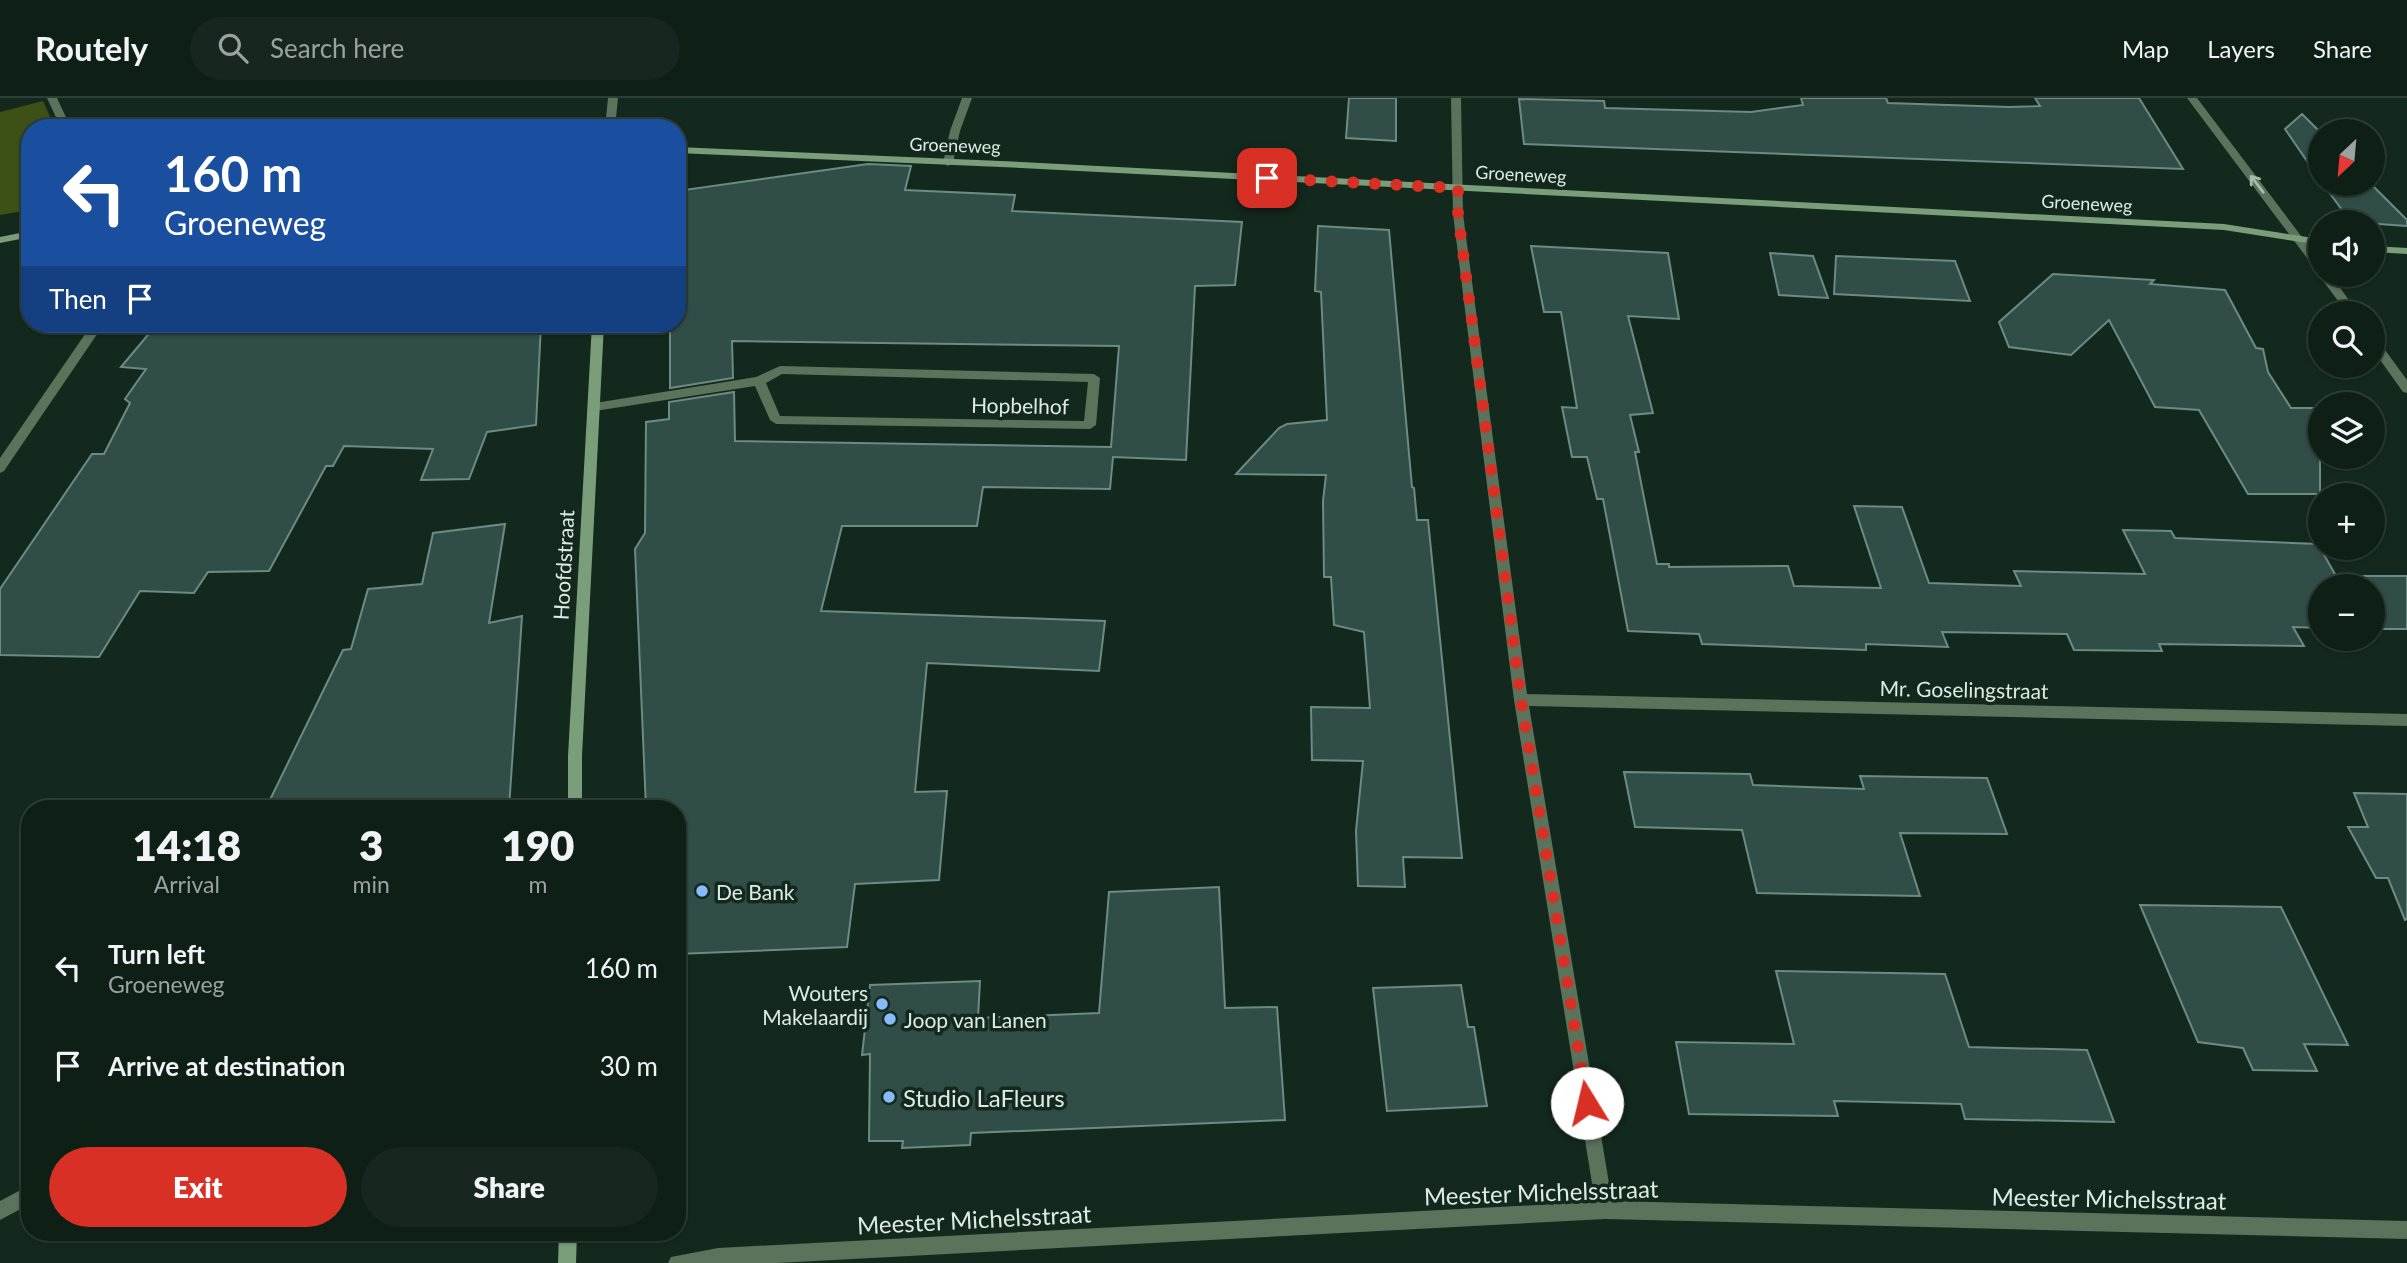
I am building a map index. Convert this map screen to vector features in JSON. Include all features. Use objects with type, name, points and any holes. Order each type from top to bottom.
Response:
[{"type":"street","points":[[52,98],[62,119]]},
{"type":"street","points":[[611,119],[613,98]]},
{"type":"street","points":[[948,163],[954,131],[967,98]]},
{"type":"street","points":[[1456,98],[1458,214],[1521,700],[1605,1210]]},
{"type":"street","points":[[2192,98],[2308,252]]},
{"type":"street","name":"Groeneweg","points":[[686,150],[2224,228],[2308,240]]},
{"type":"street","points":[[0,240],[21,236]]},
{"type":"street","points":[[2385,250],[2407,251]]},
{"type":"street","points":[[0,468],[92,333]]},
{"type":"street","name":"Hoofdstraat","points":[[575,800],[575,756],[598,333]]},
{"type":"street","points":[[2385,359],[2407,389]]},
{"type":"street","name":"Hopbelhof","points":[[595,407],[760,381],[780,370],[1094,378],[1090,425],[776,420],[760,381]]},
{"type":"street","name":"Mr. Goselingstraat","points":[[1521,700],[2407,720]]},
{"type":"street","points":[[0,1210],[21,1199]]},
{"type":"street","name":"Meester Michelsstraat","points":[[677,1263],[718,1257],[1605,1210],[2407,1230]]},
{"type":"street","points":[[567,1263],[568,1241]]},
{"type":"green space","points":[[43,101],[51,119],[21,119],[21,212],[0,215],[0,112]]},
{"type":"building","points":[[1349,98],[1396,98],[1396,141],[1346,138]]},
{"type":"building","points":[[1801,98],[1886,98],[1888,103],[2009,107],[2040,106],[2035,98],[2139,98],[2183,169],[1524,144],[1519,99],[1604,101],[1605,108],[1751,112],[1803,105]]},
{"type":"building","points":[[2302,114],[2308,120],[2308,163],[2285,129]]},
{"type":"building","points":[[868,164],[911,166],[905,190],[1015,195],[1012,211],[1242,222],[1235,285],[1195,286],[1186,460],[1113,457],[1110,489],[983,487],[977,526],[842,526],[821,611],[1105,621],[1099,671],[927,663],[915,792],[947,791],[939,880],[855,884],[847,947],[686,954],[686,800],[646,800],[635,549],[645,533],[646,422],[669,419],[669,402],[734,392],[735,441],[1111,447],[1119,346],[732,341],[733,378],[670,388],[670,333],[686,333],[686,190]]},
{"type":"building","points":[[2332,196],[2383,196],[2407,220],[2407,226],[2385,224],[2385,210],[2342,210]]},
{"type":"building","points":[[1318,226],[1389,230],[1412,487],[1417,520],[1428,520],[1462,858],[1403,857],[1405,887],[1358,886],[1356,831],[1363,761],[1312,760],[1311,707],[1370,708],[1364,632],[1334,625],[1331,577],[1324,577],[1323,501],[1326,475],[1236,474],[1279,428],[1287,424],[1327,420],[1321,292],[1315,291]]},
{"type":"building","points":[[1531,246],[1668,253],[1679,319],[1628,316],[1653,413],[1630,415],[1639,452],[1635,452],[1657,564],[1669,564],[1669,567],[1788,566],[1794,586],[1881,588],[1854,506],[1902,507],[1929,583],[2021,586],[2014,571],[2145,574],[2123,530],[2171,531],[2175,538],[2308,544],[2308,560],[2327,560],[2335,574],[2308,574],[2308,628],[2293,627],[2304,646],[2159,644],[2162,651],[2074,650],[2067,634],[1942,632],[1948,647],[1866,644],[1866,650],[1702,644],[1699,634],[1628,631],[1603,499],[1597,499],[1587,457],[1572,457],[1562,407],[1577,408],[1561,312],[1544,312]]},
{"type":"building","points":[[1770,253],[1813,256],[1828,298],[1779,295]]},
{"type":"building","points":[[1836,256],[1955,261],[1970,301],[1834,294]]},
{"type":"building","points":[[2053,274],[2154,280],[2150,284],[2225,290],[2256,348],[2263,349],[2268,372],[2291,408],[2308,408],[2308,469],[2320,469],[2320,483],[2308,483],[2308,494],[2248,494],[2199,410],[2155,407],[2109,320],[2071,355],[2009,347],[1999,322]]},
{"type":"building","points":[[149,333],[541,333],[536,425],[487,432],[469,479],[421,480],[433,449],[344,446],[333,466],[326,466],[269,571],[208,572],[194,593],[140,591],[99,657],[0,655],[0,589],[92,454],[104,454],[130,403],[125,399],[146,369],[121,367]]},
{"type":"building","points":[[505,524],[489,623],[522,616],[510,800],[270,800],[343,650],[351,649],[368,589],[422,584],[433,533]]},
{"type":"building","points":[[2385,576],[2407,576],[2407,629],[2385,629]]},
{"type":"building","points":[[1624,772],[1750,774],[1753,785],[1864,789],[1860,776],[1987,778],[2007,834],[1900,833],[1920,896],[1757,893],[1742,830],[1635,827]]},
{"type":"building","points":[[2354,793],[2407,794],[2405,920],[2388,878],[2376,878],[2348,827],[2368,827]]},
{"type":"building","points":[[1219,887],[1225,1008],[1277,1007],[1285,1120],[971,1133],[970,1145],[902,1148],[903,1141],[869,1141],[870,1054],[862,1055],[870,985],[980,981],[978,1018],[1099,1013],[1109,892]]},
{"type":"building","points":[[2140,905],[2281,907],[2348,1045],[2304,1044],[2317,1071],[2253,1070],[2243,1048],[2198,1042]]},
{"type":"building","points":[[1776,971],[1945,974],[1969,1047],[2087,1050],[2114,1122],[1965,1119],[1961,1104],[1834,1101],[1838,1116],[1689,1114],[1676,1042],[1794,1044]]},
{"type":"building","points":[[1461,985],[1468,1027],[1474,1027],[1487,1106],[1387,1111],[1373,988]]},
{"type":"place","name":"De Bank","points":[[702,891]]},
{"type":"place","name":"Wouters Makelaardij","points":[[882,1004]]},
{"type":"place","name":"Joop van Lanen","points":[[890,1019]]},
{"type":"place","name":"Studio LaFleurs","points":[[889,1097]]},
{"type":"route","points":[[1267,178],[1458,188],[1458,214],[1521,700],[1587,1103]]}]
